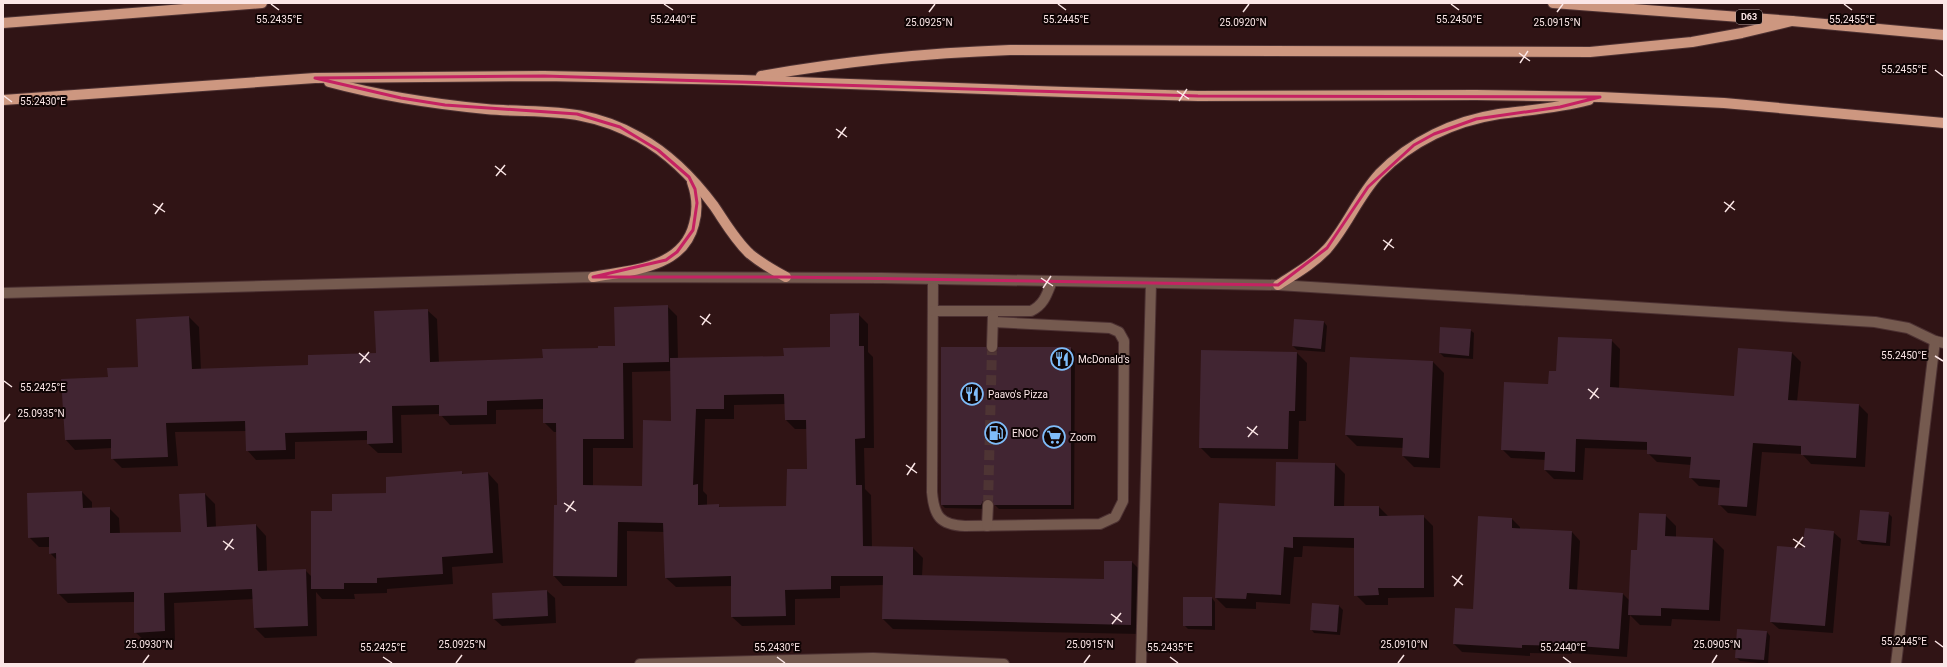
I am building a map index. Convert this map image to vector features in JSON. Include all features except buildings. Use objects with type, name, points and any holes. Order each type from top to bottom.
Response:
[{"type":"main road","points":[[3,23],[262,3]]},
{"type":"main road","name":"D63","points":[[1553,3],[1792,21],[1944,35]]},
{"type":"main road","points":[[742,80],[808,67],[875,58],[942,53],[1002,51],[1590,52],[1692,42],[1742,33],[1792,21]]},
{"type":"main road","points":[[3,100],[316,78],[544,76],[742,80],[1198,96],[1476,95],[1600,97],[1724,103],[1847,112],[1944,123]]},
{"type":"main road","points":[[316,78],[365,91],[445,105],[488,109],[555,111],[599,119],[620,127],[658,150],[689,177],[714,206],[736,239],[750,254],[767,267],[786,277]]},
{"type":"main road","points":[[1278,285],[1313,262],[1327,248],[1339,233],[1358,201],[1372,183],[1396,159],[1414,145],[1441,131],[1476,119],[1498,114],[1560,108],[1600,97]]},
{"type":"main road","points":[[593,277],[654,265],[666,260],[677,252],[693,230],[696,216],[696,196],[689,177]]},
{"type":"street","points":[[3,292],[593,277],[786,277],[1278,285],[1875,322],[1908,328],[1939,342],[1896,664]]},
{"type":"street","points":[[933,279],[933,506],[939,518],[950,526],[987,526],[1100,524],[1115,517],[1123,501],[1124,341],[1119,332],[1110,328],[994,322]]},
{"type":"street","points":[[933,311],[1026,311],[1039,307],[1045,300],[1052,281]]},
{"type":"street","points":[[1141,664],[1151,283]]},
{"type":"street","points":[[992,347],[994,322],[993,311]]},
{"type":"street","points":[[987,526],[988,505]]},
{"type":"street","points":[[640,664],[873,658],[1004,664]]},
{"type":"highlighted area","points":[[544,76],[1198,96],[1600,97],[1560,107],[1476,119],[1434,134],[1414,145],[1368,187],[1327,248],[1278,285],[786,277],[593,277],[666,260],[677,252],[693,230],[697,203],[695,189],[689,177],[658,150],[620,127],[577,114],[445,105],[401,98],[315,78]]},
{"type":"tunnel","points":[[988,505],[992,347]]},
{"type":"place","name":"McDonald's","points":[[1062,359]]},
{"type":"place","name":"Paavo's Pizza","points":[[972,394]]},
{"type":"place","name":"ENOC","points":[[996,433]]},
{"type":"place","name":"Zoom","points":[[1054,437]]}]
